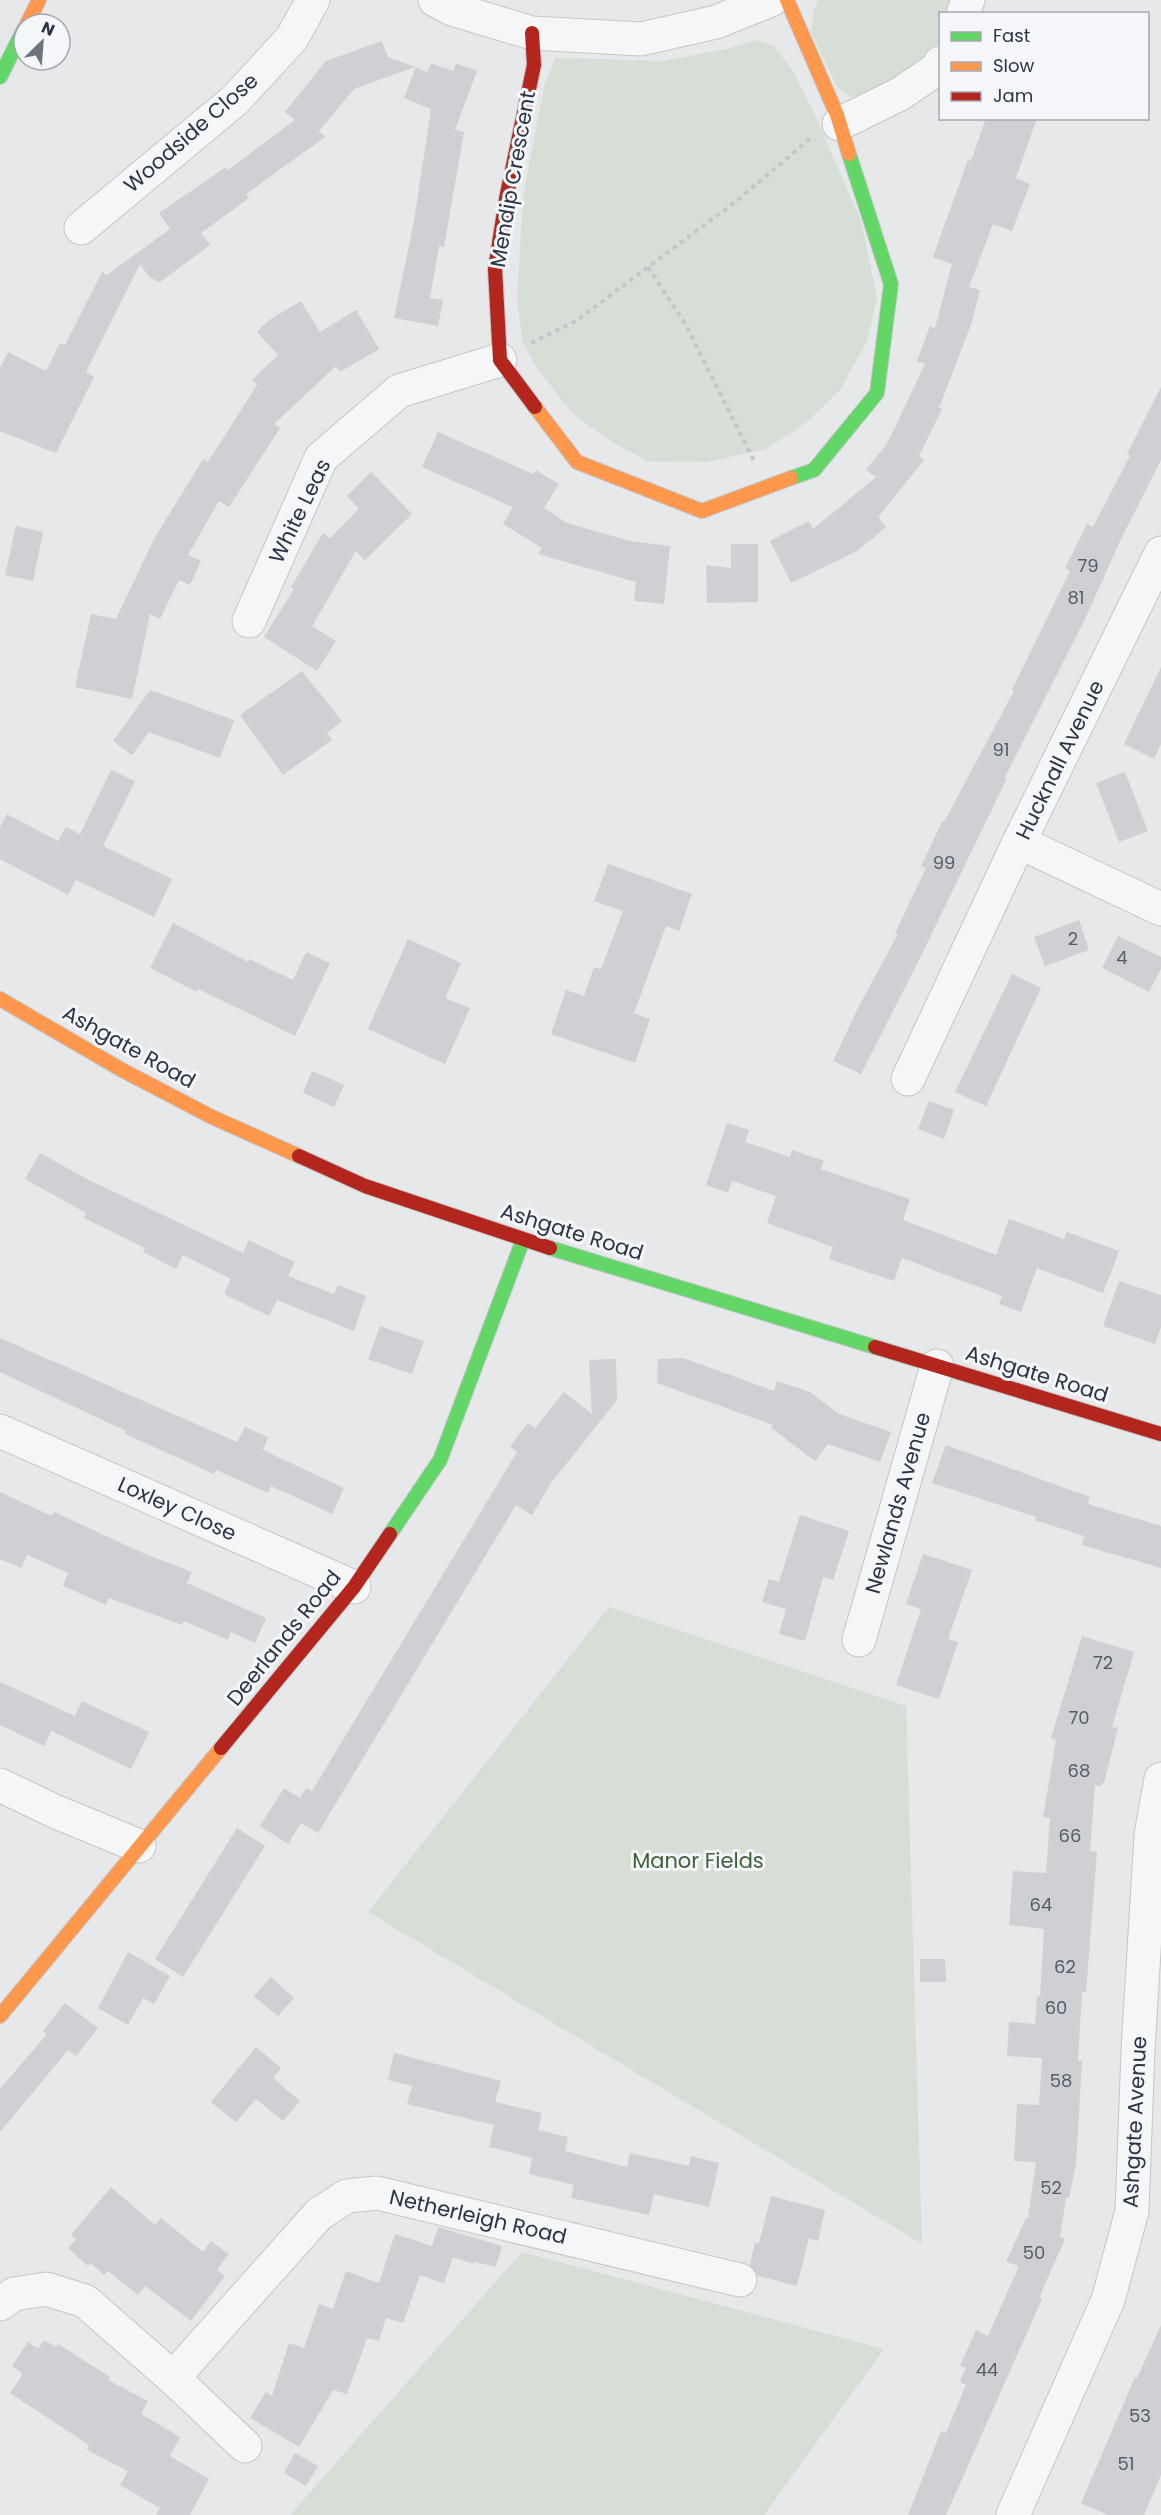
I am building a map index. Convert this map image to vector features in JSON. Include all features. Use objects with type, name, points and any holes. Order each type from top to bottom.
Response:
[{"type":"street","name":"Woodside Close","points":[[81,228],[235,100],[292,38],[313,0]]},
{"type":"street","points":[[435,0],[452,9],[532,33],[642,39],[716,22],[771,0]]},
{"type":"street","points":[[500,360],[577,462],[702,511],[814,470],[877,393],[891,285],[838,120],[787,0]]},
{"type":"street","name":"Mendip Crescent","points":[[500,360],[495,269],[506,199],[534,65],[532,33]]},
{"type":"street","points":[[0,77],[12,53]]},
{"type":"street","points":[[838,120],[900,93],[939,66]]},
{"type":"street","name":"White Leas","points":[[249,621],[321,458],[399,391],[500,360]]},
{"type":"street","name":"Hucknall Avenue","points":[[908,1079],[1019,842],[1161,554]]},
{"type":"street","points":[[1019,842],[1161,909]]},
{"type":"street","name":"Ashgate Road","points":[[0,999],[122,1070],[212,1117],[365,1186],[523,1240],[1161,1434]]},
{"type":"street","name":"Deerlands Road","points":[[0,2016],[354,1587],[441,1460],[523,1240]]},
{"type":"street","name":"Newlands Avenue","points":[[859,1640],[937,1366]]},
{"type":"street","name":"Loxley Close","points":[[0,1431],[354,1587]]},
{"type":"street","name":"Ashgate Avenue","points":[[1013,2515],[1108,2300],[1132,2211],[1138,2050],[1151,1835],[1161,1779]]},
{"type":"street","points":[[0,1785],[54,1811],[139,1846]]},
{"type":"street","name":"Netherleigh Road","points":[[173,2378],[319,2214],[347,2196],[377,2193],[680,2252],[740,2280]]},
{"type":"street","points":[[0,2304],[14,2294],[46,2289],[85,2301],[173,2378],[245,2446]]},
{"type":"path","points":[[500,360],[576,321],[739,200],[838,120]]},
{"type":"path","points":[[648,267],[686,325],[767,487]]},
{"type":"green space","points":[[818,0],[956,0],[952,12],[939,12],[939,42],[923,61],[912,70],[875,90],[851,97],[837,87],[811,32]]},
{"type":"green space","points":[[756,40],[774,46],[793,71],[861,221],[877,298],[867,341],[840,390],[806,423],[766,449],[707,462],[648,461],[612,442],[573,414],[536,367],[523,343],[517,301],[523,196],[544,87],[555,58],[662,61],[726,49]]},
{"type":"green space","name":"Manor Fields","points":[[609,1607],[906,1706],[922,2244],[368,1912]]},
{"type":"green space","points":[[522,2252],[884,2349],[764,2515],[290,2515]]},
{"type":"building","points":[[382,41],[388,57],[415,67],[354,89],[319,131],[325,137],[246,194],[249,198],[201,233],[210,245],[160,282],[149,277],[140,264],[86,372],[94,377],[56,453],[0,431],[0,368],[8,352],[46,371],[60,343],[65,345],[102,272],[107,275],[170,229],[159,213],[226,167],[228,170],[295,120],[285,112],[326,61]]},
{"type":"building","points":[[431,63],[453,71],[456,63],[477,71],[455,130],[464,132],[444,247],[439,246],[430,298],[443,300],[438,326],[394,318],[414,221],[431,109],[404,98],[416,67],[427,72]]},
{"type":"building","points":[[985,120],[1036,120],[1016,178],[1030,184],[1012,231],[993,224],[969,287],[980,290],[972,322],[939,408],[942,409],[919,456],[924,460],[878,517],[886,527],[857,551],[791,583],[770,541],[809,521],[813,529],[876,477],[866,470],[887,444],[925,364],[917,361],[930,326],[935,328],[952,264],[933,257],[968,160],[971,161]]},
{"type":"building","points":[[301,301],[320,332],[356,310],[379,349],[340,372],[336,366],[274,424],[280,428],[229,507],[219,501],[188,555],[201,561],[190,585],[179,580],[160,619],[150,614],[132,699],[75,687],[91,614],[116,619],[154,539],[203,459],[208,462],[257,385],[252,380],[278,355],[257,332],[269,320]]},
{"type":"building","points":[[1161,387],[1161,460],[1120,541],[1086,617],[1005,777],[1007,778],[921,956],[861,1074],[833,1061],[859,1006],[898,934],[895,933],[926,868],[921,866],[942,822],[1014,691],[1012,690],[1070,571],[1065,568],[1087,524],[1093,527],[1130,456],[1127,454]]},
{"type":"building","points":[[438,432],[533,474],[536,470],[559,484],[544,508],[567,523],[630,541],[670,546],[664,604],[634,601],[636,582],[538,554],[542,548],[503,524],[513,507],[422,467]]},
{"type":"building","points":[[371,472],[412,514],[365,560],[356,551],[312,626],[336,641],[317,671],[264,637],[294,589],[291,587],[323,533],[330,538],[359,509],[347,496]]},
{"type":"building","points":[[16,526],[43,532],[33,581],[5,575]]},
{"type":"building","points":[[731,544],[758,544],[758,602],[707,603],[706,565],[731,568]]},
{"type":"building","points":[[1161,667],[1161,744],[1154,759],[1124,744]]},
{"type":"building","points":[[302,671],[342,721],[327,733],[332,740],[283,775],[240,715]]},
{"type":"building","points":[[150,690],[234,720],[220,758],[149,732],[132,755],[113,741]]},
{"type":"building","points":[[111,770],[135,781],[103,846],[172,879],[154,917],[76,880],[68,895],[0,859],[0,827],[7,814],[58,841],[66,827],[80,834]]},
{"type":"building","points":[[1125,772],[1148,831],[1119,842],[1096,783]]},
{"type":"building","points":[[608,864],[692,894],[679,931],[666,926],[634,1013],[650,1019],[635,1063],[551,1034],[566,990],[584,996],[594,967],[601,969],[623,911],[594,901]]},
{"type":"building","points":[[1079,920],[1089,950],[1045,966],[1034,937]]},
{"type":"building","points":[[173,923],[248,962],[249,959],[293,980],[306,952],[330,963],[295,1036],[150,968]]},
{"type":"building","points":[[1118,936],[1161,957],[1161,969],[1149,992],[1102,968]]},
{"type":"building","points":[[408,939],[461,963],[445,998],[470,1008],[445,1064],[368,1029]]},
{"type":"building","points":[[1012,974],[1041,988],[986,1106],[955,1092]]},
{"type":"building","points":[[312,1071],[344,1085],[334,1107],[303,1093]]},
{"type":"building","points":[[929,1101],[954,1110],[944,1139],[918,1129]]},
{"type":"building","points":[[727,1123],[749,1130],[745,1142],[790,1157],[792,1150],[824,1161],[821,1169],[910,1199],[903,1220],[996,1255],[1009,1219],[1064,1239],[1067,1232],[1119,1251],[1103,1293],[1037,1268],[1021,1312],[999,1304],[1002,1296],[902,1258],[894,1281],[829,1259],[833,1247],[767,1223],[776,1196],[732,1181],[728,1193],[706,1185]]},
{"type":"building","points":[[40,1153],[87,1179],[243,1253],[249,1240],[295,1262],[288,1276],[334,1294],[338,1285],[366,1296],[354,1331],[277,1300],[269,1316],[224,1294],[231,1279],[183,1255],[176,1269],[143,1252],[145,1248],[84,1218],[86,1213],[25,1179]]},
{"type":"building","points":[[1119,1281],[1161,1295],[1161,1327],[1155,1344],[1103,1326]]},
{"type":"building","points":[[380,1326],[424,1341],[412,1374],[368,1359]]},
{"type":"building","points":[[0,1338],[237,1442],[245,1427],[268,1437],[263,1450],[344,1488],[332,1514],[271,1486],[268,1493],[216,1470],[214,1474],[125,1434],[126,1431],[0,1372]]},
{"type":"building","points":[[683,1358],[774,1391],[777,1381],[810,1392],[839,1414],[891,1432],[880,1462],[828,1444],[815,1461],[771,1428],[773,1425],[657,1383],[658,1359]]},
{"type":"building","points":[[616,1359],[617,1400],[551,1483],[532,1515],[516,1505],[318,1833],[301,1823],[288,1844],[260,1826],[284,1788],[300,1798],[306,1788],[312,1791],[517,1452],[510,1446],[528,1423],[535,1428],[564,1392],[592,1414],[589,1360]]},
{"type":"building","points":[[946,1445],[1090,1497],[1088,1504],[1161,1526],[1161,1568],[1082,1545],[1084,1536],[1035,1520],[1036,1517],[932,1483]]},
{"type":"building","points":[[0,1492],[52,1516],[54,1512],[143,1553],[192,1572],[187,1583],[266,1618],[255,1643],[231,1632],[228,1640],[184,1621],[182,1625],[109,1598],[106,1605],[63,1586],[68,1573],[27,1555],[21,1568],[0,1559]]},
{"type":"building","points":[[800,1515],[849,1531],[833,1580],[823,1577],[805,1641],[779,1634],[786,1609],[762,1602],[769,1579],[779,1582]]},
{"type":"building","points":[[923,1554],[972,1570],[948,1639],[958,1642],[939,1699],[896,1685],[921,1609],[906,1604]]},
{"type":"building","points":[[1082,1636],[1134,1652],[1112,1727],[1118,1728],[1104,1783],[1101,1786],[1095,1785],[1090,1851],[1097,1852],[1086,1992],[1082,1992],[1078,2061],[1082,2061],[1076,2164],[1069,2198],[1066,2198],[1060,2237],[1065,2239],[1044,2286],[1040,2298],[1042,2299],[946,2515],[908,2515],[941,2431],[946,2433],[966,2385],[960,2382],[966,2368],[960,2366],[976,2330],[988,2336],[1019,2266],[1006,2262],[1028,2218],[1036,2162],[1014,2161],[1017,2104],[1039,2105],[1042,2058],[1007,2056],[1009,2022],[1035,2024],[1037,1996],[1040,1997],[1044,1929],[1009,1925],[1013,1871],[1046,1873],[1050,1818],[1043,1817],[1056,1740],[1051,1738]]},
{"type":"building","points":[[0,1682],[75,1716],[82,1701],[149,1732],[131,1769],[51,1731],[44,1746],[0,1725]]},
{"type":"building","points":[[237,1828],[265,1846],[183,1977],[155,1959]]},
{"type":"building","points":[[128,1952],[170,1976],[154,2004],[143,1998],[128,2025],[98,2008]]},
{"type":"building","points":[[920,1959],[945,1959],[946,1982],[920,1982]]},
{"type":"building","points":[[271,1977],[294,1998],[278,2016],[254,1996]]},
{"type":"building","points":[[65,2003],[98,2028],[76,2056],[68,2050],[0,2132],[0,2089],[47,2034],[43,2031]]},
{"type":"building","points":[[256,2047],[281,2068],[273,2078],[300,2101],[283,2121],[256,2099],[236,2122],[211,2102]]},
{"type":"building","points":[[394,2053],[501,2081],[495,2102],[542,2113],[538,2130],[568,2137],[565,2151],[627,2167],[630,2153],[689,2166],[691,2156],[719,2163],[709,2207],[654,2194],[649,2215],[571,2198],[574,2185],[529,2174],[532,2158],[489,2147],[494,2125],[407,2104],[412,2086],[388,2080]]},
{"type":"building","points":[[111,2187],[155,2225],[161,2218],[203,2252],[211,2241],[229,2254],[217,2270],[225,2276],[191,2321],[145,2286],[138,2295],[108,2271],[104,2275],[91,2263],[88,2266],[68,2248],[76,2239],[71,2235]]},
{"type":"building","points":[[771,2196],[825,2210],[818,2241],[809,2238],[797,2286],[758,2276],[750,2265],[755,2242],[759,2243]]},
{"type":"building","points":[[438,2227],[502,2246],[496,2267],[475,2262],[474,2264],[453,2257],[444,2283],[420,2275],[403,2323],[386,2318],[379,2341],[367,2338],[347,2394],[333,2390],[299,2447],[250,2418],[266,2392],[272,2396],[289,2343],[304,2348],[319,2304],[333,2309],[346,2271],[379,2283],[395,2234],[432,2246]]},
{"type":"building","points":[[1161,2325],[1161,2475],[1144,2515],[1108,2515],[1081,2503],[1135,2377],[1137,2378]]},
{"type":"building","points":[[44,2340],[56,2347],[58,2344],[110,2377],[108,2380],[148,2401],[141,2414],[180,2437],[170,2456],[209,2479],[190,2515],[156,2515],[160,2508],[120,2485],[128,2471],[87,2450],[89,2445],[10,2393],[23,2374],[12,2366],[28,2342],[38,2349]]},
{"type":"building","points":[[295,2453],[318,2466],[306,2486],[284,2473]]},
{"type":"traffic: fast","points":[[0,77],[12,53]]},
{"type":"traffic: fast","points":[[791,478],[814,470],[877,393],[891,284],[849,154]]},
{"type":"traffic: fast","points":[[390,1534],[440,1460],[523,1240]]},
{"type":"traffic: fast","points":[[550,1248],[875,1347]]},
{"type":"traffic: slow","points":[[33,12],[39,0]]},
{"type":"traffic: slow","points":[[787,0],[837,115],[849,154]]},
{"type":"traffic: slow","points":[[535,407],[577,462],[702,511],[791,478]]},
{"type":"traffic: slow","points":[[0,999],[122,1070],[212,1117],[299,1156]]},
{"type":"traffic: slow","points":[[0,2016],[221,1748]]},
{"type":"traffic: jam","points":[[532,33],[534,65],[506,199],[495,269],[500,360],[535,407]]},
{"type":"traffic: jam","points":[[299,1156],[365,1186],[550,1248]]},
{"type":"traffic: jam","points":[[875,1347],[1161,1434]]},
{"type":"traffic: jam","points":[[221,1748],[354,1587],[390,1534]]}]
